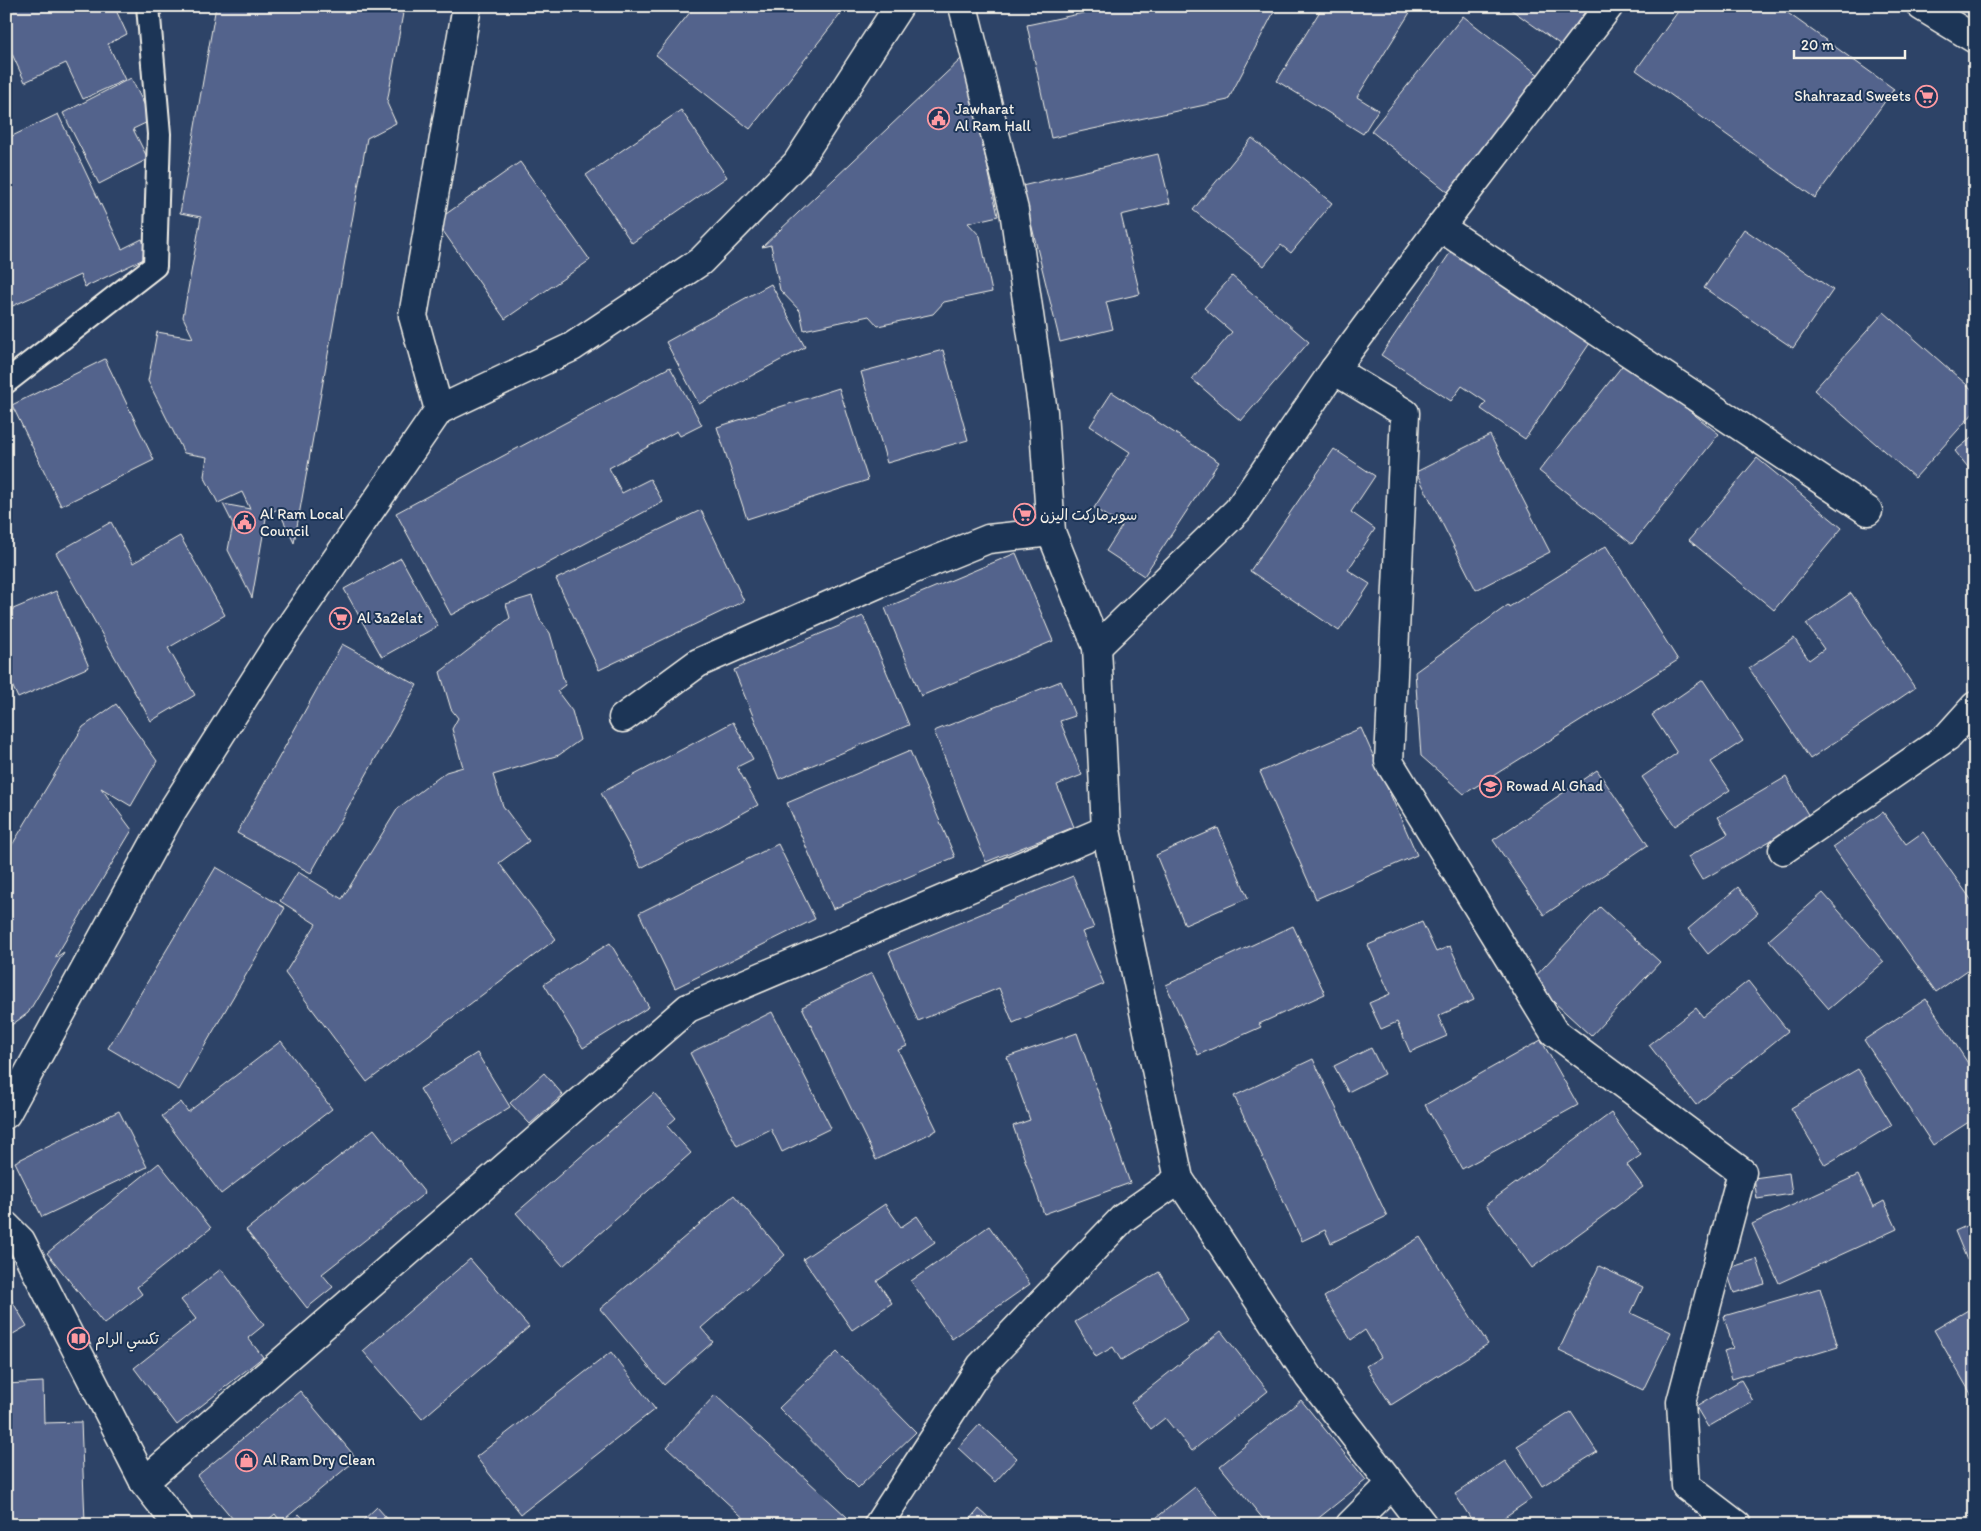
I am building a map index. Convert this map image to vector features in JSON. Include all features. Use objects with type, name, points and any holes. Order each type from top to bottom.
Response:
[{"type":"street","points":[[439,410],[413,316],[467,6]]},
{"type":"street","points":[[6,1114],[172,811],[276,647],[439,410],[572,347],[701,261],[797,163],[899,6]]},
{"type":"street","points":[[963,6],[1014,210],[1043,412],[1051,532],[1097,647],[1106,830],[1179,1179],[1309,1377],[1423,1525]]},
{"type":"street","points":[[1097,647],[1238,510],[1334,370],[1440,227],[1609,6]]},
{"type":"street","points":[[1921,6],[1975,39]]},
{"type":"street","points":[[1440,227],[1868,511]]},
{"type":"street","points":[[1334,370],[1404,413],[1389,762],[1554,1032],[1742,1172],[1681,1402],[1686,1486],[1737,1525]]},
{"type":"street","points":[[623,718],[698,663],[873,586],[988,539],[1051,532]]},
{"type":"street","points":[[1783,850],[1947,737],[1975,706]]},
{"type":"street","points":[[144,1482],[688,1008],[1106,830]]},
{"type":"street","points":[[878,1525],[981,1366],[1124,1218],[1179,1179]]},
{"type":"street","points":[[6,1226],[21,1241],[144,1482],[178,1525]]},
{"type":"street","points":[[1350,1525],[1391,1484]]},
{"type":"lane","points":[[6,382],[155,266],[159,134],[148,6]]},
{"type":"building","points":[[6,6],[114,6],[127,34],[108,44],[125,80],[83,99],[66,63],[25,82],[6,41]]},
{"type":"building","points":[[216,6],[381,6],[383,10],[403,13],[387,103],[396,123],[367,138],[294,543],[278,509],[265,515],[252,598],[228,550],[233,524],[223,504],[250,509],[242,492],[218,503],[204,476],[207,457],[184,453],[148,381],[157,332],[193,338],[183,317],[201,217],[180,213]]},
{"type":"building","points":[[695,6],[847,6],[750,129],[656,55]]},
{"type":"building","points":[[1116,6],[1277,6],[1228,100],[1051,138],[1027,25]]},
{"type":"building","points":[[1323,6],[1414,6],[1357,97],[1378,110],[1363,134],[1277,81]]},
{"type":"building","points":[[1506,6],[1589,6],[1561,45]]},
{"type":"building","points":[[1682,6],[1778,6],[1894,89],[1815,198],[1636,70]]},
{"type":"building","points":[[1463,16],[1540,76],[1448,192],[1371,131]]},
{"type":"building","points":[[961,59],[965,62],[998,216],[968,223],[980,236],[992,292],[944,302],[933,314],[878,326],[869,316],[804,330],[800,311],[780,290],[771,245],[762,247]]},
{"type":"building","points":[[131,78],[152,120],[133,129],[148,159],[99,184],[63,113]]},
{"type":"building","points":[[681,110],[727,177],[632,243],[586,175]]},
{"type":"building","points":[[58,114],[122,249],[142,239],[150,256],[85,287],[80,275],[6,309],[6,139]]},
{"type":"building","points":[[1252,138],[1332,203],[1291,253],[1281,245],[1264,266],[1193,210]]},
{"type":"building","points":[[1158,154],[1170,203],[1121,215],[1140,294],[1106,302],[1113,329],[1060,342],[1022,186]]},
{"type":"building","points":[[520,162],[590,260],[505,319],[436,221]]},
{"type":"building","points":[[1744,229],[1833,290],[1793,348],[1704,288]]},
{"type":"building","points":[[1454,247],[1592,340],[1525,439],[1481,409],[1486,402],[1462,386],[1451,401],[1381,355]]},
{"type":"building","points":[[1975,261],[1975,281],[1965,271]]},
{"type":"building","points":[[1232,276],[1309,342],[1241,421],[1192,379],[1232,332],[1204,308]]},
{"type":"building","points":[[771,284],[805,347],[699,404],[666,342]]},
{"type":"building","points":[[1884,312],[1975,392],[1975,411],[1915,478],[1814,390]]},
{"type":"building","points":[[943,350],[968,440],[887,463],[861,372]]},
{"type":"building","points":[[105,359],[154,460],[61,506],[12,405]]},
{"type":"building","points":[[1626,361],[1719,434],[1632,544],[1539,471]]},
{"type":"building","points":[[670,367],[702,425],[680,436],[677,431],[609,468],[622,493],[650,479],[663,502],[451,615],[396,513]]},
{"type":"building","points":[[839,388],[868,480],[747,519],[717,427]]},
{"type":"building","points":[[1112,392],[1219,462],[1144,576],[1106,551],[1122,526],[1094,508],[1130,452],[1090,426]]},
{"type":"building","points":[[1490,435],[1550,552],[1476,590],[1416,472]]},
{"type":"building","points":[[1975,435],[1975,476],[1955,451]]},
{"type":"building","points":[[1334,449],[1375,476],[1351,512],[1375,529],[1348,570],[1370,584],[1339,631],[1250,571]]},
{"type":"building","points":[[1757,458],[1842,528],[1774,610],[1689,540]]},
{"type":"building","points":[[701,510],[744,601],[599,670],[556,579]]},
{"type":"building","points":[[111,522],[133,563],[180,536],[225,615],[168,648],[195,695],[151,721],[56,553]]},
{"type":"building","points":[[1606,546],[1678,660],[1464,794],[1421,756],[1415,672],[1508,605],[1509,607]]},
{"type":"building","points":[[1016,553],[1053,641],[921,696],[885,608]]},
{"type":"building","points":[[401,558],[438,626],[382,657],[344,589]]},
{"type":"building","points":[[56,591],[89,667],[18,698],[6,672],[6,612]]},
{"type":"building","points":[[1851,593],[1915,688],[1810,759],[1749,668],[1794,638],[1809,660],[1824,649],[1806,624]]},
{"type":"building","points":[[532,596],[540,620],[550,633],[565,685],[557,691],[572,711],[580,740],[559,755],[493,775],[503,806],[529,841],[499,863],[556,939],[367,1082],[285,973],[316,924],[280,901],[298,872],[342,899],[398,808],[446,772],[463,767],[452,729],[458,718],[451,709],[440,672],[510,618],[506,604]]},
{"type":"building","points":[[863,616],[909,725],[779,779],[734,670]]},
{"type":"building","points":[[342,644],[417,685],[311,873],[237,833]]},
{"type":"building","points":[[1703,680],[1743,741],[1711,762],[1730,790],[1675,826],[1642,777],[1677,753],[1652,715]]},
{"type":"building","points":[[1061,681],[1075,716],[1060,721],[1082,775],[1057,785],[1074,827],[986,862],[934,731]]},
{"type":"building","points":[[116,704],[157,761],[131,806],[101,788],[132,830],[55,958],[64,952],[28,1013],[6,1029],[6,855],[83,727]]},
{"type":"building","points":[[733,722],[753,759],[737,767],[758,805],[641,868],[601,793]]},
{"type":"building","points":[[1361,728],[1417,855],[1316,899],[1260,772]]},
{"type":"building","points":[[910,751],[955,857],[833,909],[787,803]]},
{"type":"building","points":[[1597,770],[1648,845],[1544,915],[1493,840]]},
{"type":"building","points":[[1786,777],[1810,818],[1702,880],[1688,857],[1728,834],[1718,817]]},
{"type":"building","points":[[1883,812],[1906,844],[1923,832],[1975,905],[1975,965],[1936,992],[1833,847]]},
{"type":"building","points":[[1218,828],[1248,898],[1185,925],[1156,855]]},
{"type":"building","points":[[778,844],[815,919],[675,988],[639,913]]},
{"type":"building","points":[[216,867],[285,908],[179,1090],[108,1048]]},
{"type":"building","points":[[1073,876],[1094,928],[1082,932],[1104,984],[1013,1023],[999,988],[918,1021],[889,952]]},
{"type":"building","points":[[1738,887],[1758,913],[1708,954],[1688,929]]},
{"type":"building","points":[[1823,893],[1884,962],[1829,1009],[1769,940]]},
{"type":"building","points":[[1600,907],[1660,962],[1591,1036],[1531,981]]},
{"type":"building","points":[[1422,922],[1436,952],[1450,946],[1474,1000],[1438,1016],[1447,1036],[1410,1052],[1397,1022],[1381,1029],[1369,1003],[1390,994],[1368,945]]},
{"type":"building","points":[[1293,926],[1325,994],[1259,1024],[1261,1027],[1198,1055],[1166,985]]},
{"type":"building","points":[[610,943],[649,1007],[583,1048],[544,984]]},
{"type":"building","points":[[872,973],[907,1046],[898,1050],[937,1130],[876,1160],[802,1007]]},
{"type":"building","points":[[1748,981],[1788,1031],[1696,1105],[1649,1045],[1696,1008],[1703,1017]]},
{"type":"building","points":[[1926,999],[1975,1074],[1975,1118],[1933,1145],[1864,1040]]},
{"type":"building","points":[[772,1012],[831,1128],[782,1152],[771,1129],[737,1146],[690,1053]]},
{"type":"building","points":[[1077,1033],[1130,1183],[1044,1214],[1013,1126],[1030,1120],[1007,1057]]},
{"type":"building","points":[[1541,1040],[1578,1105],[1462,1169],[1425,1105]]},
{"type":"building","points":[[281,1041],[332,1109],[221,1194],[162,1116],[181,1102],[188,1112]]},
{"type":"building","points":[[1371,1048],[1384,1074],[1348,1092],[1334,1066]]},
{"type":"building","points":[[477,1053],[510,1107],[453,1143],[420,1089]]},
{"type":"building","points":[[1313,1059],[1387,1216],[1331,1243],[1325,1230],[1302,1241],[1234,1096]]},
{"type":"building","points":[[1858,1069],[1892,1125],[1825,1165],[1791,1108]]},
{"type":"building","points":[[544,1073],[563,1095],[530,1124],[510,1103]]},
{"type":"building","points":[[654,1093],[676,1118],[667,1126],[691,1153],[563,1266],[516,1213]]},
{"type":"building","points":[[119,1111],[147,1167],[42,1217],[15,1162]]},
{"type":"building","points":[[1611,1113],[1641,1155],[1627,1165],[1643,1187],[1532,1268],[1486,1205]]},
{"type":"building","points":[[374,1129],[425,1193],[322,1274],[333,1287],[307,1308],[246,1230]]},
{"type":"building","points":[[159,1163],[211,1228],[137,1287],[142,1294],[104,1324],[47,1253]]},
{"type":"building","points":[[1789,1173],[1792,1194],[1757,1199],[1754,1178]]},
{"type":"building","points":[[1858,1175],[1873,1207],[1884,1201],[1897,1229],[1779,1283],[1752,1224]]},
{"type":"building","points":[[734,1195],[785,1255],[701,1328],[713,1342],[664,1385],[600,1309]]},
{"type":"building","points":[[885,1204],[901,1227],[917,1216],[935,1242],[877,1281],[892,1303],[852,1330],[803,1259]]},
{"type":"building","points":[[1975,1222],[1975,1257],[1967,1260],[1955,1231]]},
{"type":"building","points":[[989,1226],[1030,1284],[952,1339],[911,1281]]},
{"type":"building","points":[[1420,1237],[1488,1344],[1391,1405],[1366,1366],[1381,1357],[1365,1330],[1351,1340],[1324,1297]]},
{"type":"building","points":[[470,1259],[529,1327],[422,1419],[363,1351]]},
{"type":"building","points":[[1757,1259],[1765,1284],[1734,1293],[1726,1269]]},
{"type":"building","points":[[1599,1266],[1643,1287],[1631,1313],[1671,1332],[1643,1390],[1559,1350]]},
{"type":"building","points":[[221,1269],[264,1325],[248,1338],[263,1357],[177,1425],[134,1368],[196,1319],[181,1300]]},
{"type":"building","points":[[1159,1272],[1188,1320],[1121,1360],[1113,1347],[1096,1357],[1075,1322]]},
{"type":"building","points":[[1820,1288],[1838,1347],[1732,1379],[1724,1351],[1733,1348],[1724,1316]]},
{"type":"building","points":[[6,1291],[27,1326],[6,1338]]},
{"type":"building","points":[[1975,1306],[1975,1401],[1934,1330]]},
{"type":"building","points":[[1221,1331],[1268,1391],[1192,1451],[1165,1418],[1151,1429],[1131,1403]]},
{"type":"building","points":[[611,1352],[655,1409],[521,1514],[476,1457]]},
{"type":"building","points":[[837,1352],[916,1432],[858,1488],[779,1408]]},
{"type":"building","points":[[1741,1380],[1753,1401],[1708,1427],[1696,1407]]},
{"type":"building","points":[[43,1382],[44,1423],[81,1422],[85,1522],[62,1523],[62,1525],[6,1525],[6,1384]]},
{"type":"building","points":[[300,1391],[357,1459],[281,1522],[275,1514],[262,1525],[238,1525],[197,1476]]},
{"type":"building","points":[[715,1395],[847,1517],[840,1525],[751,1525],[667,1447]]},
{"type":"building","points":[[1301,1400],[1366,1480],[1310,1525],[1268,1525],[1220,1466]]},
{"type":"building","points":[[1571,1412],[1597,1452],[1542,1486],[1517,1446]]},
{"type":"building","points":[[980,1424],[1017,1458],[995,1482],[958,1448]]},
{"type":"building","points":[[1505,1461],[1531,1499],[1493,1525],[1475,1525],[1455,1494]]},
{"type":"building","points":[[1195,1487],[1225,1525],[1147,1525]]},
{"type":"building","points":[[377,1507],[393,1525],[358,1525]]},
{"type":"building","points":[[979,1509],[997,1525],[966,1525]]},
{"type":"building","points":[[299,1514],[309,1525],[288,1525]]},
{"type":"place","name":"Shahrazad Sweets","points":[[1927,96]]},
{"type":"place","name":"Jawharat Al Ram Hall","points":[[939,118]]},
{"type":"place","name":"سوبرماركت اليزن","points":[[1024,515]]},
{"type":"place","name":"Al Ram Local Council","points":[[244,523]]},
{"type":"place","name":"Al 3a2elat","points":[[341,618]]},
{"type":"place","name":"Rowad Al Ghad","points":[[1490,786]]},
{"type":"place","name":"تكسي الرام","points":[[79,1339]]},
{"type":"place","name":"Al Ram Dry Clean","points":[[247,1460]]}]
